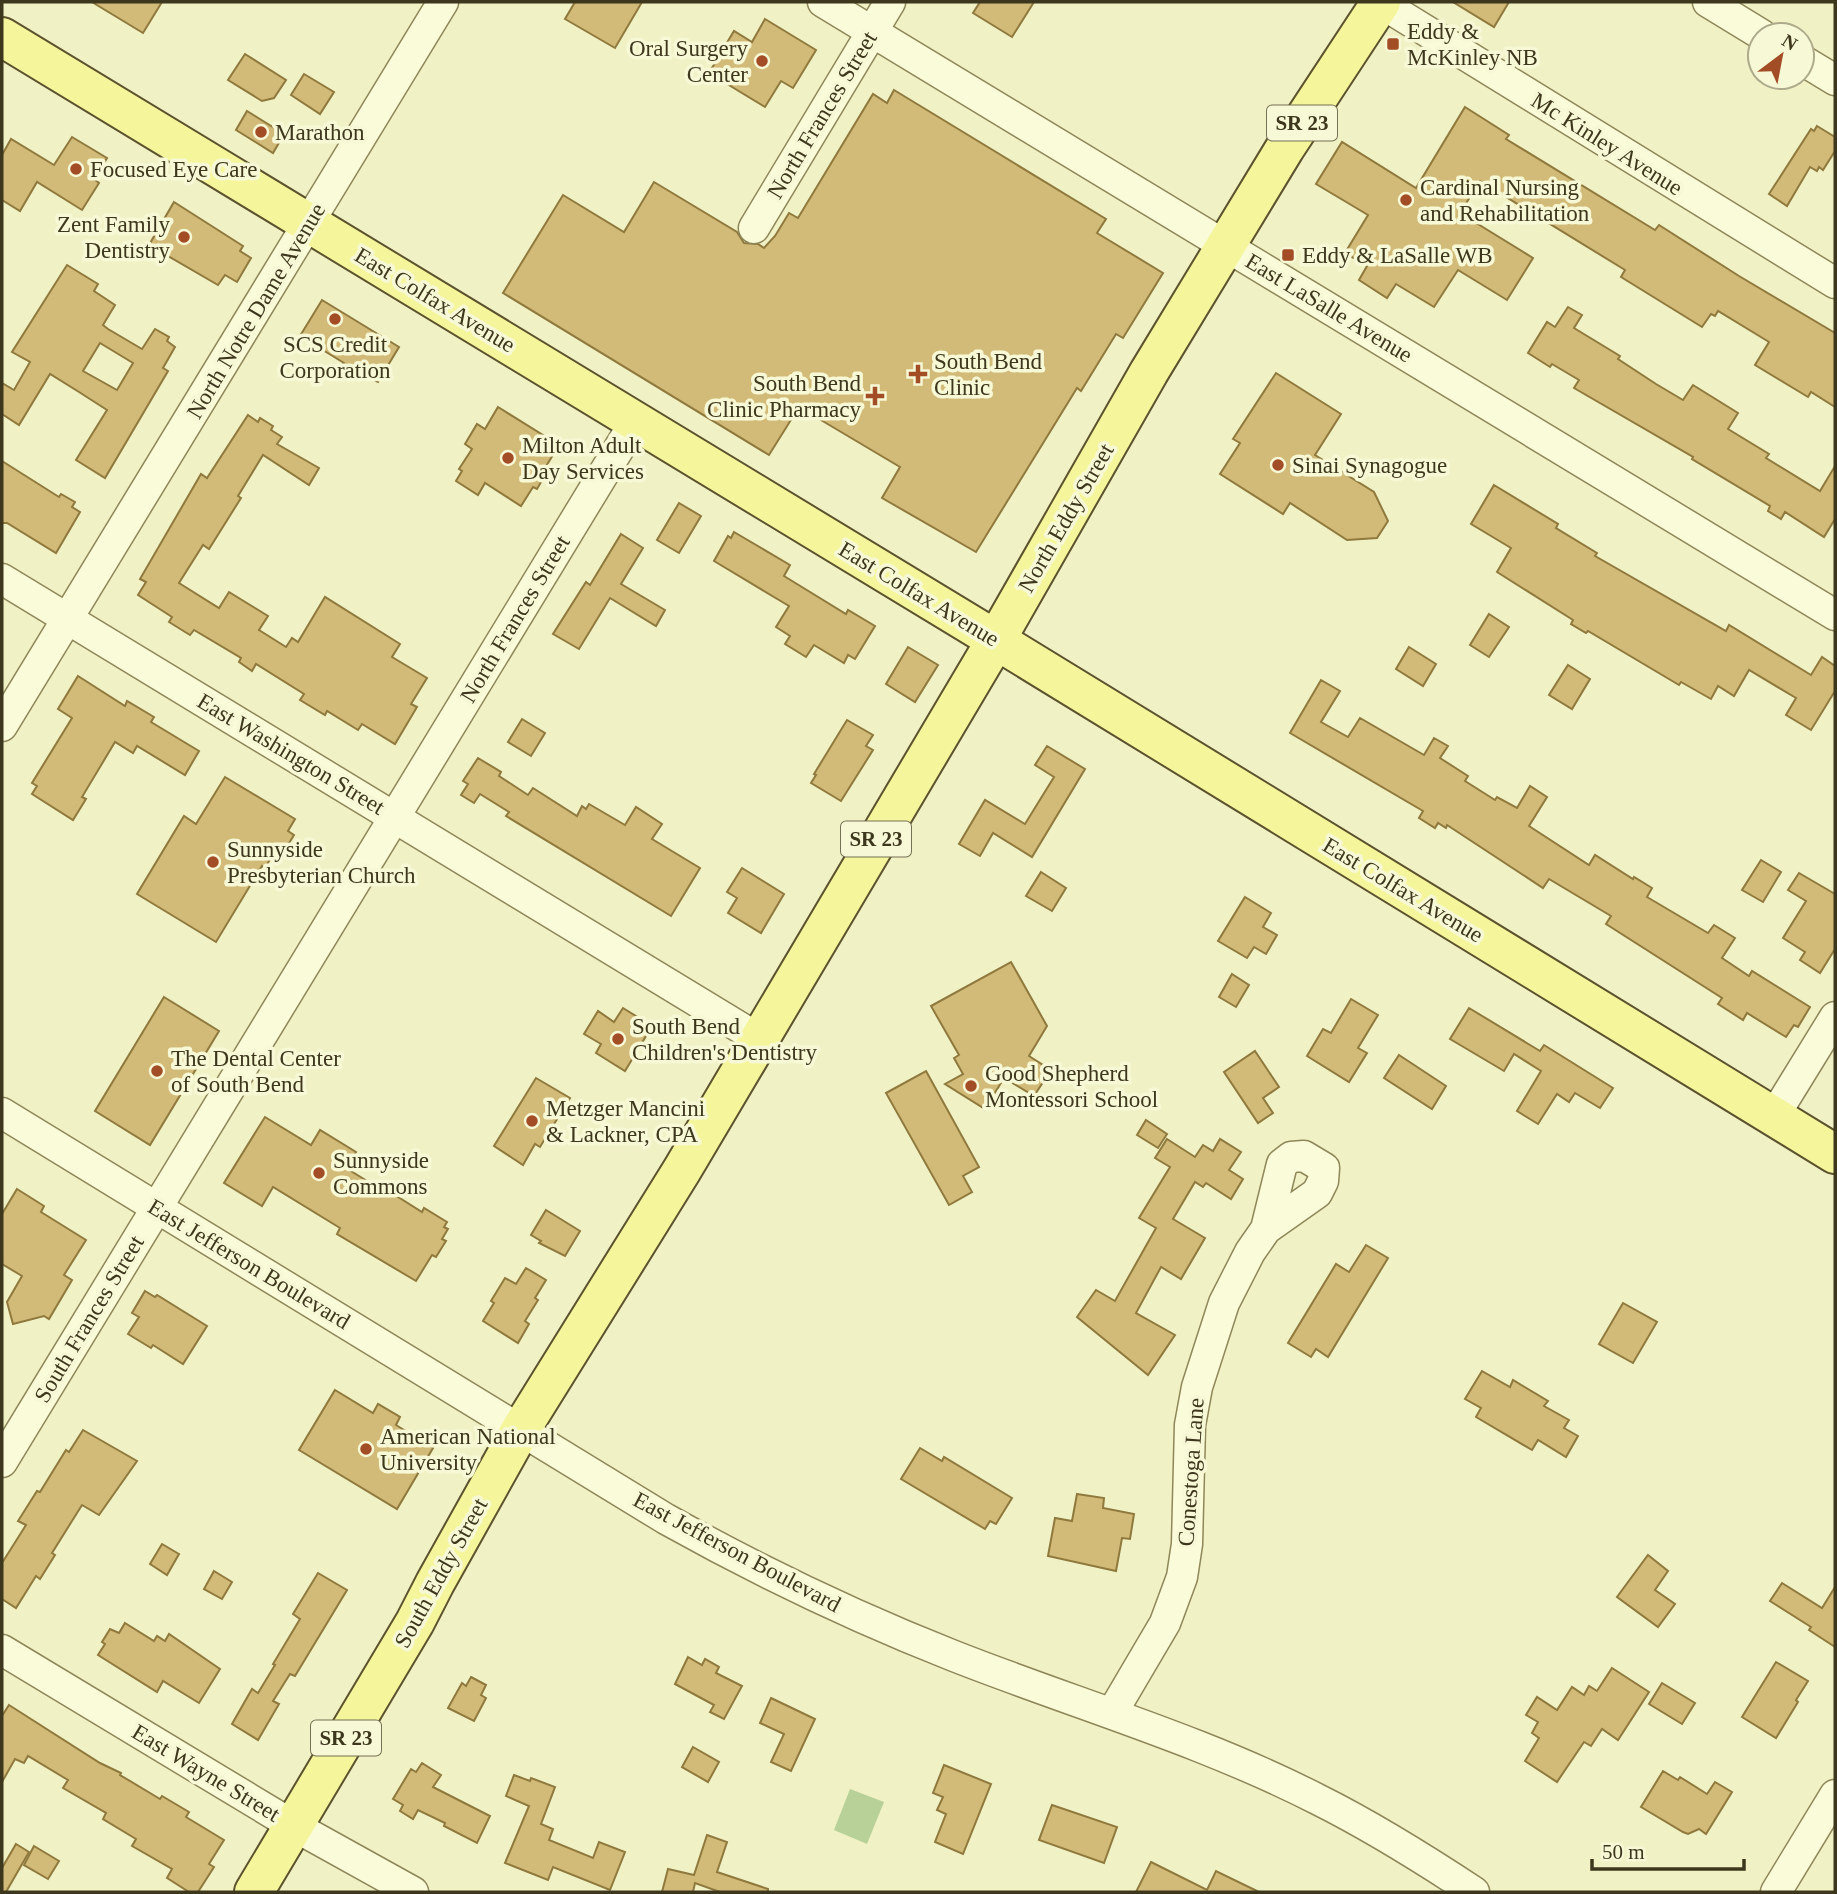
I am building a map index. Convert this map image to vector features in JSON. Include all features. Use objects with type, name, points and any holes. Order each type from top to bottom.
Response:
[{"type":"main road","name":"North Eddy Street","points":[[759,1039],[996,640],[1149,372],[1285,148],[1381,2]]},
{"type":"main road","name":"East Colfax Avenue","points":[[2,37],[996,640],[1835,1154]]},
{"type":"main road","name":"South Eddy Street","points":[[254,1892],[415,1622],[521,1429],[631,1253],[759,1039]]},
{"type":"street","name":"North Notre Dame Avenue","points":[[2,726],[443,2]]},
{"type":"street","name":"East LaSalle Avenue","points":[[823,2],[1835,615]]},
{"type":"street","name":"North Frances Street","points":[[754,228],[890,2]]},
{"type":"street","name":"Mc Kinley Avenue","points":[[1381,2],[1835,283]]},
{"type":"street","points":[[1708,2],[1746,25]]},
{"type":"street","points":[[1816,68],[1835,80]]},
{"type":"street","name":"North Frances Street","points":[[396,817],[635,422]]},
{"type":"street","name":"East Washington Street","points":[[2,579],[759,1039]]},
{"type":"street","name":"South Frances Street","points":[[2,1462],[396,817]]},
{"type":"street","points":[[1774,1116],[1835,1017]]},
{"type":"street","name":"East Jefferson Boulevard","points":[[2,1114],[666,1519],[760,1569],[874,1623],[955,1656],[1214,1751],[1319,1799],[1398,1843],[1474,1892]]},
{"type":"street","name":"Conestoga Lane","points":[[1112,1713],[1165,1623],[1182,1577],[1187,1544],[1190,1425],[1197,1387],[1224,1303],[1250,1252],[1266,1229]]},
{"type":"street","name":"East Wayne Street","points":[[2,1650],[294,1826],[413,1892]]},
{"type":"street","points":[[1776,1892],[1835,1795]]},
{"type":"green space","points":[[850,1789],[884,1802],[867,1844],[834,1830]]},
{"type":"building","points":[[92,2],[162,2],[143,33]]},
{"type":"building","points":[[575,2],[642,2],[615,48],[565,19]]},
{"type":"building","points":[[980,2],[1034,2],[1012,37],[973,13]]},
{"type":"building","points":[[1453,2],[1509,2],[1494,27]]},
{"type":"building","name":"Oral Surgery Center","points":[[765,19],[816,50],[793,88],[781,81],[765,107],[709,73],[734,31],[752,42]]},
{"type":"building","points":[[245,54],[286,80],[274,98],[262,101],[228,80]]},
{"type":"building","points":[[304,74],[334,92],[320,114],[291,95]]},
{"type":"building","points":[[894,90],[1106,219],[1097,233],[1163,273],[1123,338],[1116,334],[1081,391],[1077,388],[976,552],[882,498],[900,467],[799,407],[769,455],[503,293],[563,195],[624,232],[654,182],[737,232],[744,243],[758,244],[764,248],[789,213],[798,218],[873,94],[887,103]]},
{"type":"building","points":[[1465,107],[1509,135],[1506,139],[1655,230],[1659,225],[1835,333],[1835,407],[1811,392],[1808,397],[1755,365],[1769,342],[1718,311],[1715,316],[1711,314],[1702,327],[1621,277],[1625,270],[1480,181],[1460,213],[1533,258],[1507,300],[1458,270],[1434,307],[1396,284],[1387,298],[1359,280],[1367,266],[1345,253],[1368,215],[1316,184],[1342,142],[1416,188]]},
{"type":"building","points":[[247,111],[284,134],[273,153],[236,130]]},
{"type":"building","points":[[1817,126],[1835,137],[1835,151],[1823,170],[1819,167],[1817,171],[1810,167],[1787,206],[1769,194],[1811,129],[1814,131]]},
{"type":"building","points":[[72,137],[107,158],[94,179],[99,183],[82,210],[37,182],[20,211],[2,200],[2,155],[11,139],[54,165]]},
{"type":"building","points":[[174,202],[243,246],[240,251],[251,258],[237,282],[225,275],[218,285],[149,245]]},
{"type":"building","points":[[67,265],[98,284],[94,291],[115,305],[103,325],[108,329],[142,349],[155,329],[169,337],[167,341],[175,347],[163,368],[168,371],[105,478],[76,460],[107,410],[79,392],[50,374],[19,425],[2,414],[2,383],[14,390],[30,362],[12,352]],"holes":[[[100,343],[133,363],[117,390],[83,371]]]},
{"type":"building","points":[[322,300],[399,347],[378,382],[366,376],[364,380],[342,366],[344,363],[300,336]]},
{"type":"building","points":[[1568,307],[1582,315],[1574,328],[1620,356],[1618,359],[1656,384],[1683,400],[1693,385],[1738,413],[1728,429],[1769,454],[1766,458],[1820,491],[1835,466],[1835,519],[1824,537],[1785,512],[1781,519],[1768,511],[1770,506],[1692,459],[1693,457],[1574,388],[1579,380],[1528,353],[1547,322],[1555,327]]},
{"type":"building","name":"Sinai Synagogue","points":[[1276,373],[1341,414],[1315,455],[1374,492],[1388,521],[1377,538],[1347,540],[1290,503],[1283,514],[1220,474],[1240,443],[1233,439]]},
{"type":"building","name":"Milton Adult Day Services","points":[[498,407],[559,445],[545,468],[548,470],[537,489],[533,487],[521,506],[485,483],[478,495],[456,481],[462,471],[459,469],[472,449],[465,444],[477,424],[485,429]]},
{"type":"building","points":[[248,415],[258,422],[260,418],[273,426],[271,430],[282,437],[277,444],[319,468],[309,485],[263,455],[238,496],[241,498],[209,549],[203,545],[179,583],[219,608],[229,592],[268,616],[259,630],[286,647],[292,638],[298,642],[325,597],[400,644],[392,657],[427,678],[411,704],[417,707],[395,744],[362,724],[358,730],[327,711],[325,715],[300,700],[304,694],[256,664],[252,671],[239,662],[241,658],[194,630],[190,635],[169,622],[172,617],[138,595],[146,582],[140,579],[201,474],[207,478]]},
{"type":"building","points":[[2,461],[59,497],[61,494],[75,502],[72,507],[80,512],[56,553],[7,523],[2,523]]},
{"type":"building","points":[[1494,485],[1558,524],[1556,528],[1597,553],[1595,556],[1726,631],[1729,625],[1811,675],[1822,657],[1835,666],[1835,691],[1811,730],[1786,715],[1796,698],[1749,670],[1734,696],[1718,686],[1711,699],[1681,682],[1679,685],[1588,631],[1586,633],[1571,624],[1573,620],[1497,572],[1511,548],[1471,524]]},
{"type":"building","points":[[679,503],[701,516],[679,553],[657,540]]},
{"type":"building","points":[[734,532],[790,565],[784,576],[846,614],[848,610],[875,626],[855,659],[848,655],[844,663],[814,645],[806,657],[785,644],[790,636],[776,627],[789,606],[714,561],[728,536],[731,538]]},
{"type":"building","points":[[621,534],[643,548],[621,584],[665,610],[656,626],[610,598],[579,649],[553,634],[586,582],[590,585]]},
{"type":"building","points":[[1489,614],[1509,627],[1489,657],[1470,645]]},
{"type":"building","points":[[908,647],[938,665],[915,702],[886,684]]},
{"type":"building","points":[[1409,647],[1436,664],[1423,686],[1396,669]]},
{"type":"building","points":[[1568,665],[1590,679],[1572,709],[1549,695]]},
{"type":"building","points":[[78,676],[125,706],[127,701],[154,717],[151,722],[199,751],[185,775],[137,746],[133,753],[115,742],[82,797],[86,799],[73,820],[32,794],[37,786],[32,783],[72,718],[58,709]]},
{"type":"building","points":[[1321,680],[1340,691],[1321,722],[1348,737],[1360,718],[1424,755],[1434,738],[1448,746],[1440,758],[1468,776],[1465,781],[1495,800],[1497,797],[1517,808],[1530,786],[1547,797],[1529,826],[1589,865],[1595,855],[1633,879],[1634,877],[1652,888],[1647,897],[1708,933],[1714,925],[1735,938],[1722,958],[1749,976],[1752,971],[1810,1007],[1798,1027],[1794,1025],[1786,1037],[1747,1013],[1743,1020],[1718,1004],[1722,998],[1606,924],[1611,916],[1549,879],[1543,888],[1447,825],[1446,828],[1438,823],[1435,828],[1419,818],[1423,811],[1290,733]]},
{"type":"building","points":[[522,719],[545,733],[531,756],[508,742]]},
{"type":"building","points":[[847,720],[873,735],[866,746],[873,750],[841,801],[811,783]]},
{"type":"building","points":[[1047,746],[1085,769],[1032,857],[993,833],[980,856],[959,844],[985,800],[1025,824],[1054,777],[1035,765]]},
{"type":"building","points":[[478,758],[501,772],[499,776],[528,795],[533,788],[577,816],[582,806],[586,809],[589,804],[625,825],[636,807],[662,824],[652,839],[700,868],[671,916],[506,816],[509,812],[480,794],[474,803],[461,795],[468,784],[463,781]]},
{"type":"building","name":"Sunnyside Presbyterian Church","points":[[225,777],[295,819],[288,831],[294,835],[280,858],[273,854],[265,868],[262,866],[216,942],[137,894],[184,816],[196,824]]},
{"type":"building","points":[[1761,860],[1781,872],[1763,902],[1742,890]]},
{"type":"building","points":[[742,868],[784,894],[761,933],[728,913],[737,898],[727,892]]},
{"type":"building","points":[[1041,872],[1066,888],[1052,911],[1026,896]]},
{"type":"building","points":[[1799,873],[1835,894],[1835,949],[1820,973],[1800,960],[1805,952],[1783,938],[1806,901],[1788,890]]},
{"type":"building","points":[[1245,897],[1271,913],[1263,927],[1277,935],[1266,954],[1254,947],[1247,958],[1218,941]]},
{"type":"building","name":"Good Shepherd Montessori School","points":[[1011,962],[1047,1026],[1029,1056],[1051,1070],[1034,1096],[1004,1078],[985,1109],[945,1084],[963,1074],[954,1058],[959,1055],[931,1006]]},
{"type":"building","points":[[1232,974],[1249,985],[1236,1007],[1219,997]]},
{"type":"building","name":"The Dental Center of South Bend","points":[[164,997],[219,1031],[150,1145],[95,1111]]},
{"type":"building","points":[[1351,999],[1378,1015],[1358,1048],[1367,1053],[1349,1082],[1307,1056],[1323,1029],[1331,1033]]},
{"type":"building","name":"South Bend Children's Dentistry","points":[[623,1008],[652,1026],[625,1071],[596,1053],[601,1044],[584,1034],[598,1011],[614,1022]]},
{"type":"building","points":[[1469,1008],[1540,1051],[1544,1045],[1613,1088],[1600,1108],[1575,1093],[1569,1102],[1557,1094],[1538,1124],[1517,1111],[1541,1071],[1514,1054],[1504,1071],[1450,1039]]},
{"type":"building","points":[[1255,1051],[1279,1087],[1263,1098],[1273,1113],[1258,1123],[1224,1072]]},
{"type":"building","points":[[1399,1055],[1446,1086],[1432,1109],[1384,1078]]},
{"type":"building","points":[[926,1071],[979,1167],[963,1176],[972,1192],[949,1205],[886,1093]]},
{"type":"building","name":"Metzger Mancini & Lackner, CPA","points":[[536,1078],[570,1098],[540,1147],[535,1144],[523,1165],[494,1146]]},
{"type":"building","points":[[265,1117],[311,1145],[320,1130],[356,1152],[346,1168],[422,1212],[424,1208],[447,1222],[444,1227],[448,1229],[442,1239],[446,1241],[436,1257],[432,1255],[416,1281],[337,1234],[340,1228],[273,1187],[262,1206],[224,1183]]},
{"type":"building","points":[[1146,1120],[1167,1134],[1158,1148],[1137,1135]]},
{"type":"building","points":[[1167,1139],[1195,1157],[1203,1145],[1213,1151],[1220,1139],[1241,1152],[1229,1170],[1243,1179],[1231,1199],[1206,1183],[1203,1187],[1195,1182],[1173,1219],[1205,1238],[1181,1279],[1161,1267],[1136,1313],[1175,1335],[1148,1375],[1077,1317],[1096,1290],[1115,1301],[1156,1228],[1139,1218],[1170,1167],[1155,1158]]},
{"type":"building","points":[[17,1189],[44,1206],[41,1212],[86,1240],[64,1275],[72,1280],[49,1319],[44,1316],[13,1324],[7,1302],[22,1276],[2,1264],[2,1214]]},
{"type":"building","points":[[546,1210],[580,1231],[565,1256],[539,1243],[541,1241],[531,1235]]},
{"type":"building","points":[[1366,1245],[1388,1258],[1328,1357],[1316,1349],[1311,1357],[1288,1343],[1336,1264],[1349,1272]]},
{"type":"building","points":[[526,1268],[546,1280],[535,1298],[538,1300],[525,1321],[529,1324],[518,1343],[483,1321],[505,1278],[516,1284]]},
{"type":"building","points":[[145,1291],[155,1297],[157,1295],[207,1326],[183,1364],[153,1345],[151,1348],[128,1334],[139,1317],[132,1313]]},
{"type":"building","points":[[1623,1303],[1657,1322],[1633,1363],[1599,1344]]},
{"type":"building","points":[[1482,1371],[1510,1387],[1513,1380],[1548,1401],[1544,1406],[1569,1420],[1564,1428],[1578,1436],[1566,1457],[1538,1440],[1532,1450],[1476,1417],[1481,1408],[1465,1399]]},
{"type":"building","name":"American National University","points":[[335,1390],[373,1413],[378,1404],[400,1417],[396,1425],[433,1448],[397,1509],[299,1450]]},
{"type":"building","points":[[83,1430],[137,1461],[99,1515],[82,1505],[52,1553],[55,1555],[40,1579],[36,1576],[16,1608],[2,1599],[2,1563],[26,1525],[18,1521],[66,1450],[69,1452]]},
{"type":"building","points":[[920,1448],[942,1461],[944,1457],[1012,1498],[996,1524],[990,1521],[985,1529],[901,1479]]},
{"type":"building","points":[[1077,1494],[1104,1498],[1103,1508],[1134,1514],[1130,1539],[1122,1538],[1116,1571],[1048,1556],[1055,1518],[1072,1521]]},
{"type":"building","points":[[162,1544],[179,1554],[167,1575],[150,1564]]},
{"type":"building","points":[[1648,1555],[1668,1571],[1655,1590],[1675,1604],[1658,1627],[1617,1597]]},
{"type":"building","points":[[214,1571],[232,1582],[222,1599],[204,1589]]},
{"type":"building","points":[[318,1573],[347,1590],[295,1676],[290,1674],[273,1701],[279,1704],[258,1740],[232,1724],[252,1689],[258,1693],[275,1665],[273,1664],[300,1619],[293,1614]]},
{"type":"building","points":[[1782,1583],[1822,1608],[1835,1587],[1835,1647],[1809,1630],[1811,1627],[1770,1601]]},
{"type":"building","points":[[125,1623],[154,1641],[157,1636],[165,1641],[169,1634],[220,1669],[199,1703],[163,1681],[157,1692],[98,1655],[110,1629],[119,1633]]},
{"type":"building","points":[[688,1657],[702,1665],[705,1659],[719,1667],[716,1673],[742,1686],[724,1719],[710,1712],[714,1705],[675,1684]]},
{"type":"building","points":[[1776,1662],[1808,1681],[1776,1738],[1742,1717]]},
{"type":"building","points":[[1612,1668],[1649,1692],[1618,1740],[1602,1729],[1591,1746],[1584,1742],[1557,1782],[1525,1761],[1539,1738],[1532,1733],[1538,1722],[1526,1715],[1537,1697],[1557,1710],[1572,1687],[1584,1695],[1589,1686],[1597,1691]]},
{"type":"building","points":[[471,1677],[486,1685],[481,1695],[486,1698],[474,1721],[448,1708],[462,1683],[466,1686]]},
{"type":"building","points":[[1662,1683],[1695,1703],[1682,1724],[1649,1704]]},
{"type":"building","points":[[771,1698],[815,1719],[791,1771],[771,1762],[784,1734],[760,1723]]},
{"type":"building","points":[[9,1705],[160,1799],[162,1796],[189,1812],[186,1817],[224,1840],[209,1864],[214,1867],[198,1892],[189,1892],[167,1878],[172,1869],[132,1846],[136,1839],[103,1819],[106,1813],[63,1788],[68,1780],[28,1756],[24,1763],[15,1759],[2,1782],[2,1716]]},
{"type":"building","points":[[693,1747],[719,1762],[708,1782],[682,1767]]},
{"type":"building","points":[[422,1763],[441,1775],[433,1787],[490,1816],[477,1843],[418,1810],[413,1819],[400,1811],[403,1805],[393,1799],[411,1769],[416,1772]]},
{"type":"building","points":[[944,1765],[991,1784],[963,1854],[935,1842],[946,1814],[937,1810],[943,1797],[933,1793]]},
{"type":"building","points":[[1663,1771],[1678,1780],[1680,1777],[1707,1794],[1715,1782],[1732,1792],[1706,1834],[1699,1829],[1688,1834],[1683,1832],[1641,1807]]},
{"type":"building","points":[[514,1775],[555,1787],[541,1824],[553,1829],[549,1840],[593,1858],[599,1842],[625,1852],[610,1890],[553,1867],[548,1880],[505,1863],[529,1806],[506,1796]]},
{"type":"building","points":[[1052,1805],[1117,1827],[1104,1863],[1039,1840]]},
{"type":"building","points":[[707,1835],[727,1842],[717,1872],[768,1889],[768,1892],[720,1892],[695,1883],[693,1892],[662,1892],[668,1869],[694,1875]]},
{"type":"building","points":[[16,1844],[29,1852],[6,1892],[2,1892],[2,1868]]},
{"type":"building","points":[[34,1846],[59,1861],[48,1879],[24,1865]]},
{"type":"building","points":[[1151,1862],[1207,1890],[1216,1871],[1259,1892],[1136,1892]]},
{"type":"place","name":"Eddy & McKinley NB","points":[[1393,44]]},
{"type":"place","name":"Oral Surgery Center","points":[[762,61]]},
{"type":"place","name":"Marathon","points":[[261,132]]},
{"type":"place","name":"Focused Eye Care","points":[[76,169]]},
{"type":"place","name":"Cardinal Nursing and Rehabilitation","points":[[1406,200]]},
{"type":"place","name":"Zent Family Dentistry","points":[[184,237]]},
{"type":"place","name":"Eddy & LaSalle WB","points":[[1288,255]]},
{"type":"place","name":"SCS Credit Corporation","points":[[335,319]]},
{"type":"place","name":"South Bend Clinic","points":[[918,374]]},
{"type":"place","name":"South Bend Clinic Pharmacy","points":[[875,396]]},
{"type":"place","name":"Milton Adult Day Services","points":[[508,458]]},
{"type":"place","name":"Sinai Synagogue","points":[[1278,465]]},
{"type":"place","name":"Sunnyside Presbyterian Church","points":[[213,862]]},
{"type":"place","name":"South Bend Children's Dentistry","points":[[618,1039]]},
{"type":"place","name":"The Dental Center of South Bend","points":[[157,1071]]},
{"type":"place","name":"Good Shepherd Montessori School","points":[[971,1086]]},
{"type":"place","name":"Metzger Mancini & Lackner, CPA","points":[[532,1121]]},
{"type":"place","name":"Sunnyside Commons","points":[[319,1173]]},
{"type":"place","name":"American National University","points":[[366,1449]]}]
